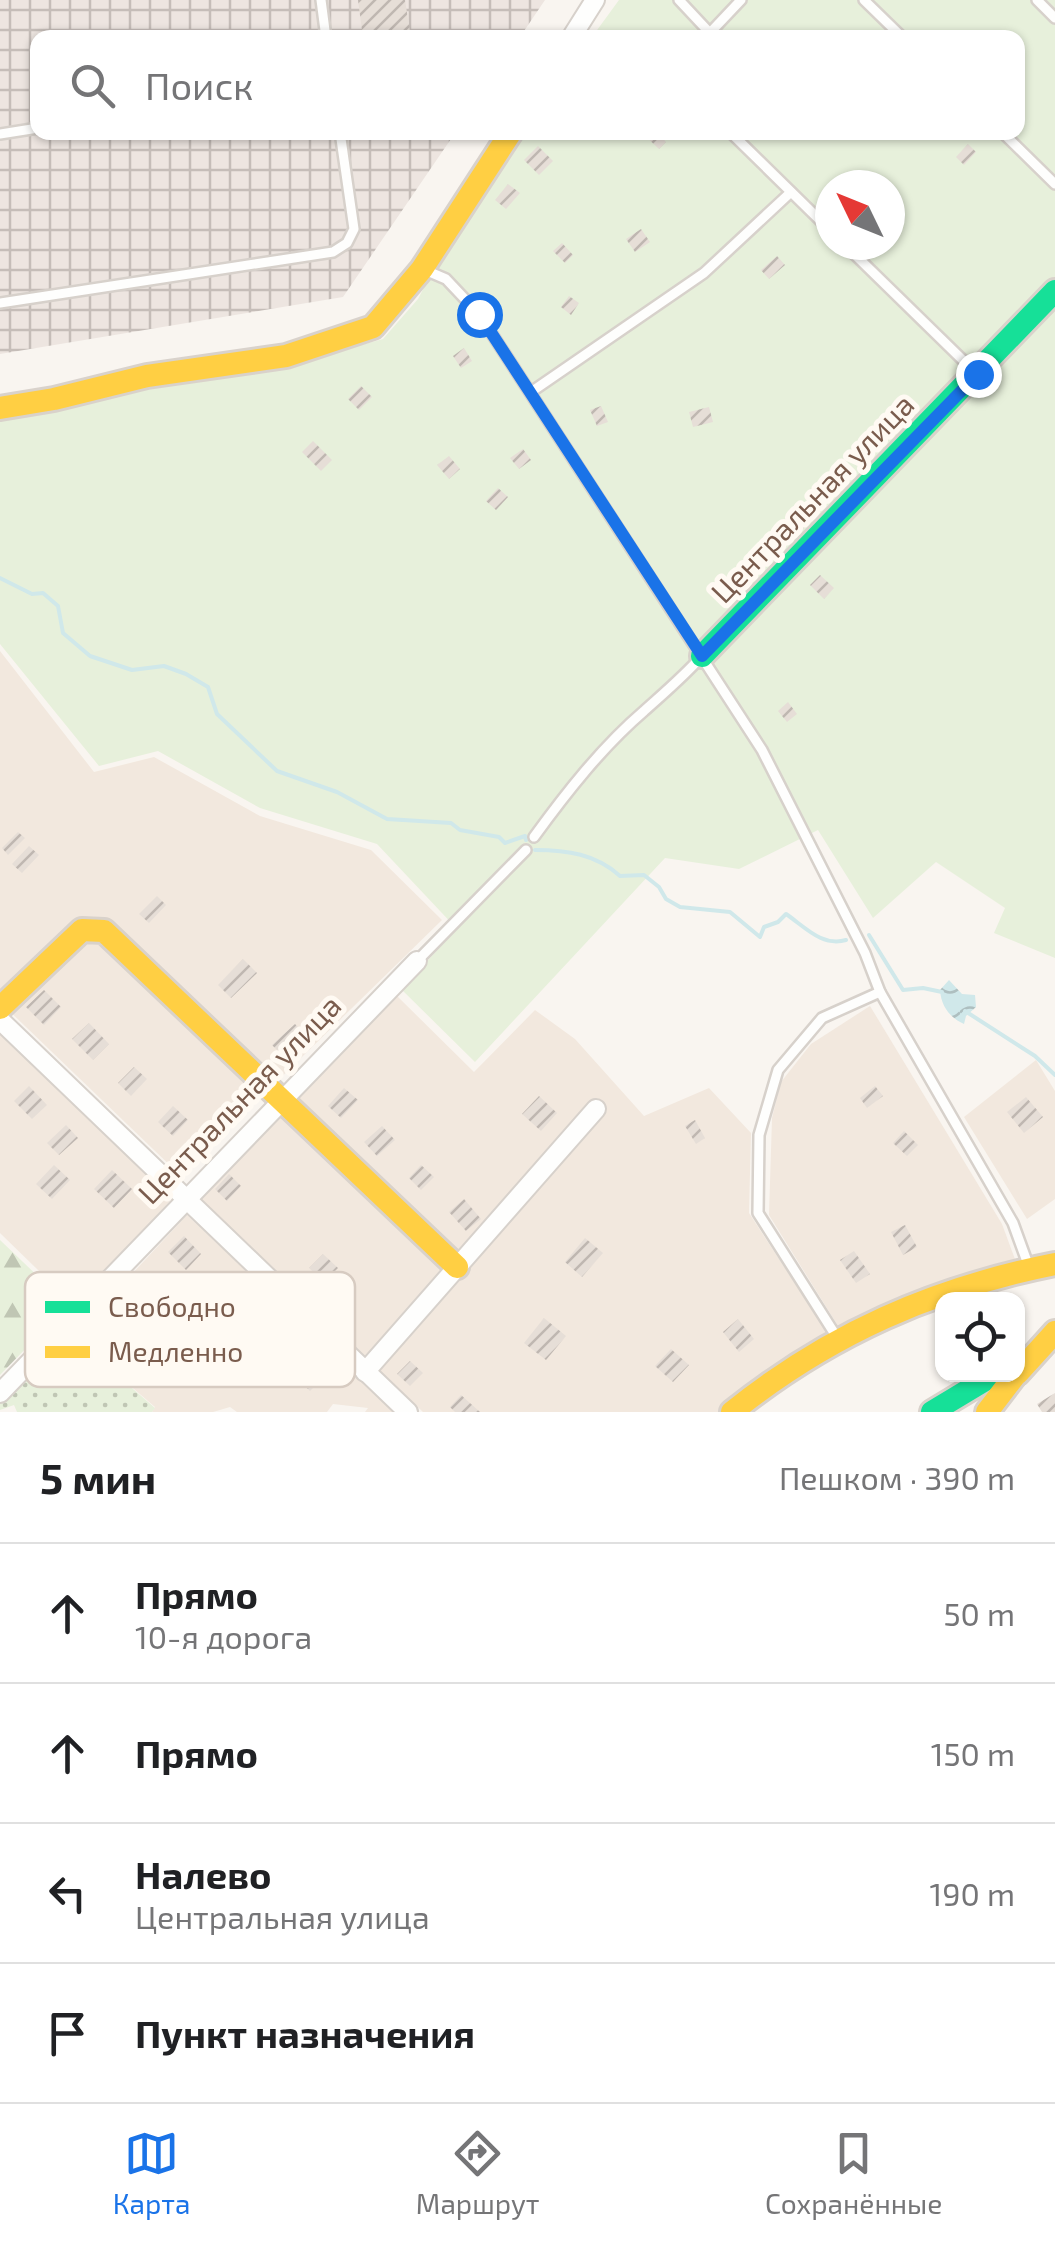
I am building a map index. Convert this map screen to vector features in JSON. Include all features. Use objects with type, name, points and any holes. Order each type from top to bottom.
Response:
[{"type":"street","points":[[576,30],[595,0]]},
{"type":"street","points":[[0,408],[148,376],[286,356],[373,327],[422,268],[506,140]]},
{"type":"street","name":"Центральная улица","points":[[702,656],[1055,290]]},
{"type":"street","points":[[0,1008],[82,930],[104,931],[457,1267]]},
{"type":"street","name":"Центральная улица","points":[[116,1272],[417,961]]},
{"type":"street","points":[[0,1020],[261,1272]]},
{"type":"street","points":[[365,1372],[596,1109]]},
{"type":"street","points":[[732,1412],[793,1368],[891,1310],[956,1286],[1055,1264]]},
{"type":"street","points":[[1025,1354],[1055,1331]]},
{"type":"street","points":[[1025,1365],[1055,1331]]},
{"type":"street","points":[[355,1362],[408,1412]]},
{"type":"street","name":"Центральная улица","points":[[0,1393],[25,1367]]},
{"type":"street","points":[[932,1412],[983,1382]]},
{"type":"street","points":[[987,1412],[1011,1382]]},
{"type":"lane","points":[[321,0],[325,30]]},
{"type":"lane","points":[[679,0],[703,30]]},
{"type":"lane","points":[[712,30],[741,0]]},
{"type":"lane","points":[[864,0],[895,30]]},
{"type":"lane","points":[[1037,0],[1055,18]]},
{"type":"lane","points":[[0,134],[30,129]]},
{"type":"lane","points":[[0,302],[333,252],[347,243],[354,229],[341,140]]},
{"type":"lane","points":[[738,140],[815,215]]},
{"type":"lane","points":[[1010,140],[1055,184]]},
{"type":"lane","points":[[532,392],[704,273],[791,192]]},
{"type":"lane","points":[[860,260],[978,374]]},
{"type":"lane","points":[[422,268],[446,279],[479,314],[762,750],[865,953],[880,992],[1013,1223],[1029,1268]]},
{"type":"lane","name":"Центральная улица","points":[[534,837],[563,796],[702,656]]},
{"type":"lane","name":"Центральная улица","points":[[417,961],[526,850]]},
{"type":"lane","points":[[838,1340],[758,1212],[759,1135],[778,1070],[822,1018],[880,992]]},
{"type":"shaded area","points":[[0,0],[545,0],[525,30],[30,30],[30,140],[450,140],[343,297],[0,354]]},
{"type":"shaded area","points":[[0,651],[94,772],[154,757],[260,816],[371,850],[442,920],[259,1099],[247,1100],[179,1174],[0,1002]]},
{"type":"shaded area","points":[[396,995],[474,1072],[535,1010],[575,1039],[644,1116],[709,1088],[751,1133],[749,1213],[828,1334],[720,1412],[423,1412],[355,1347],[355,1272],[276,1272],[200,1199]]},
{"type":"shaded area","points":[[870,1006],[1002,1224],[1016,1262],[944,1292],[935,1292],[935,1296],[843,1334],[769,1215],[772,1118],[781,1082],[811,1044]]},
{"type":"shaded area","points":[[0,1032],[172,1199],[103,1272],[40,1272],[0,1233]]},
{"type":"shaded area","points":[[1036,1060],[1055,1091],[1055,1199],[1027,1219],[964,1117]]},
{"type":"shaded area","points":[[187,1215],[247,1272],[134,1272]]},
{"type":"shaded area","points":[[355,1375],[394,1412],[365,1412],[368,1408],[333,1404],[327,1412],[237,1412],[230,1407],[213,1412],[152,1412],[155,1407],[132,1387],[355,1387]]},
{"type":"green space","points":[[619,0],[1055,0],[1055,958],[994,933],[1005,908],[936,862],[873,918],[818,830],[739,869],[665,858],[475,1062],[401,989],[457,929],[377,844],[260,808],[158,751],[99,766],[0,644],[0,417],[311,359],[383,339],[418,299],[443,251],[521,140],[1025,140],[1025,30],[597,30]]},
{"type":"green space","points":[[0,1240],[33,1272],[25,1272],[25,1349],[0,1375]]},
{"type":"green space","points":[[25,1370],[25,1387],[131,1387],[155,1408],[152,1412],[17,1412],[14,1405],[0,1410],[0,1397]]},
{"type":"water","points":[[949,980],[962,994],[975,995],[976,1007],[964,1024],[951,1015],[942,1001],[940,990]]},
{"type":"building","points":[[358,0],[405,0],[410,30],[362,30]]},
{"type":"building","points":[[649,140],[664,140],[659,149]]},
{"type":"building","points":[[968,144],[976,152],[964,165],[956,157]]},
{"type":"building","points":[[538,146],[553,161],[539,175],[524,160]]},
{"type":"building","points":[[508,184],[520,193],[506,209],[495,200]]},
{"type":"building","points":[[641,229],[650,242],[635,252],[626,239]]},
{"type":"building","points":[[562,243],[573,255],[565,263],[553,251]]},
{"type":"building","points":[[777,256],[785,265],[769,279],[761,270]]},
{"type":"building","points":[[569,296],[579,303],[571,315],[561,307]]},
{"type":"building","points":[[464,348],[472,361],[461,368],[453,356]]},
{"type":"building","points":[[361,386],[372,397],[359,410],[348,399]]},
{"type":"building","points":[[601,406],[608,422],[597,426],[590,410]]},
{"type":"building","points":[[709,407],[713,422],[693,427],[689,412]]},
{"type":"building","points":[[313,441],[332,460],[321,471],[302,452]]},
{"type":"building","points":[[523,449],[531,460],[519,469],[510,458]]},
{"type":"building","points":[[449,456],[460,469],[449,479],[437,465]]},
{"type":"building","points":[[498,488],[508,497],[496,510],[486,501]]},
{"type":"building","points":[[799,519],[806,526],[790,542],[783,535]]},
{"type":"building","points":[[820,575],[834,588],[824,599],[810,585]]},
{"type":"building","points":[[788,702],[797,714],[787,722],[778,711]]},
{"type":"building","points":[[18,832],[25,838],[8,855],[2,848]]},
{"type":"building","points":[[29,846],[39,855],[22,873],[12,864]]},
{"type":"building","points":[[157,896],[166,905],[149,923],[139,914]]},
{"type":"building","points":[[243,959],[257,973],[231,998],[218,985]]},
{"type":"building","points":[[44,990],[61,1007],[44,1025],[26,1007]]},
{"type":"building","points":[[89,1023],[109,1044],[93,1060],[72,1039]]},
{"type":"building","points":[[295,1024],[305,1035],[283,1056],[272,1045]]},
{"type":"building","points":[[134,1067],[147,1079],[131,1096],[118,1083]]},
{"type":"building","points":[[29,1086],[47,1105],[32,1119],[14,1101]]},
{"type":"building","points":[[875,1086],[883,1096],[867,1108],[860,1098]]},
{"type":"building","points":[[344,1088],[358,1100],[341,1118],[328,1106]]},
{"type":"building","points":[[539,1096],[557,1113],[541,1131],[522,1114]]},
{"type":"building","points":[[1026,1097],[1043,1117],[1024,1133],[1007,1112]]},
{"type":"building","points":[[173,1106],[188,1120],[173,1136],[158,1122]]},
{"type":"building","points":[[695,1120],[705,1138],[696,1144],[685,1126]]},
{"type":"building","points":[[66,1125],[78,1138],[59,1155],[47,1143]]},
{"type":"building","points":[[382,1126],[395,1140],[377,1156],[364,1142]]},
{"type":"building","points":[[904,1131],[918,1145],[907,1156],[893,1143]]},
{"type":"building","points":[[54,1165],[70,1180],[52,1199],[36,1184]]},
{"type":"building","points":[[421,1165],[434,1177],[421,1190],[409,1178]]},
{"type":"building","points":[[112,1170],[132,1189],[114,1208],[94,1189]]},
{"type":"building","points":[[229,1174],[241,1186],[227,1201],[215,1189]]},
{"type":"building","points":[[464,1199],[481,1219],[466,1231],[449,1212]]},
{"type":"building","points":[[905,1225],[917,1247],[903,1255],[891,1232]]},
{"type":"building","points":[[184,1236],[201,1254],[186,1270],[168,1252]]},
{"type":"building","points":[[585,1238],[603,1253],[582,1277],[565,1262]]},
{"type":"building","points":[[854,1251],[870,1274],[856,1283],[840,1260]]},
{"type":"building","points":[[323,1254],[338,1268],[334,1272],[313,1272],[309,1268]]},
{"type":"building","points":[[544,1318],[566,1336],[546,1360],[524,1343]]},
{"type":"building","points":[[738,1319],[754,1339],[739,1352],[723,1332]]},
{"type":"building","points":[[671,1349],[689,1365],[673,1382],[655,1366]]},
{"type":"building","points":[[410,1361],[423,1373],[410,1386],[397,1374]]},
{"type":"building","points":[[1055,1393],[1055,1412],[1042,1412],[1037,1404]]},
{"type":"building","points":[[461,1395],[480,1412],[455,1412],[450,1407]]},
{"type":"waterway","points":[[0,578],[32,594],[43,593],[58,606],[63,633],[90,656],[132,670],[164,666],[208,687],[217,714],[277,771],[337,792],[387,819],[451,823],[460,830],[499,837],[505,843],[525,836],[526,840]]},
{"type":"waterway","points":[[535,850],[580,855],[620,876],[644,875],[666,899],[680,907],[730,912],[760,937],[764,927],[786,914],[821,938],[846,940]]},
{"type":"waterway","points":[[869,935],[903,990],[923,988],[942,992]]},
{"type":"waterway","points":[[965,1011],[1035,1056],[1055,1075]]},
{"type":"traffic: fast","points":[[702,656],[1055,291]]},
{"type":"traffic: fast","points":[[932,1412],[982,1382]]},
{"type":"traffic: slow","points":[[0,408],[147,376],[286,356],[373,327],[422,269],[506,140]]},
{"type":"traffic: slow","points":[[0,1008],[82,930],[104,931],[457,1267]]},
{"type":"traffic: slow","points":[[732,1412],[806,1359],[885,1318],[967,1286],[1055,1264]]},
{"type":"traffic: slow","points":[[1025,1365],[1055,1332]]},
{"type":"traffic: slow","points":[[987,1412],[1010,1382]]},
{"type":"route","points":[[479,314],[702,656],[978,374]]}]
